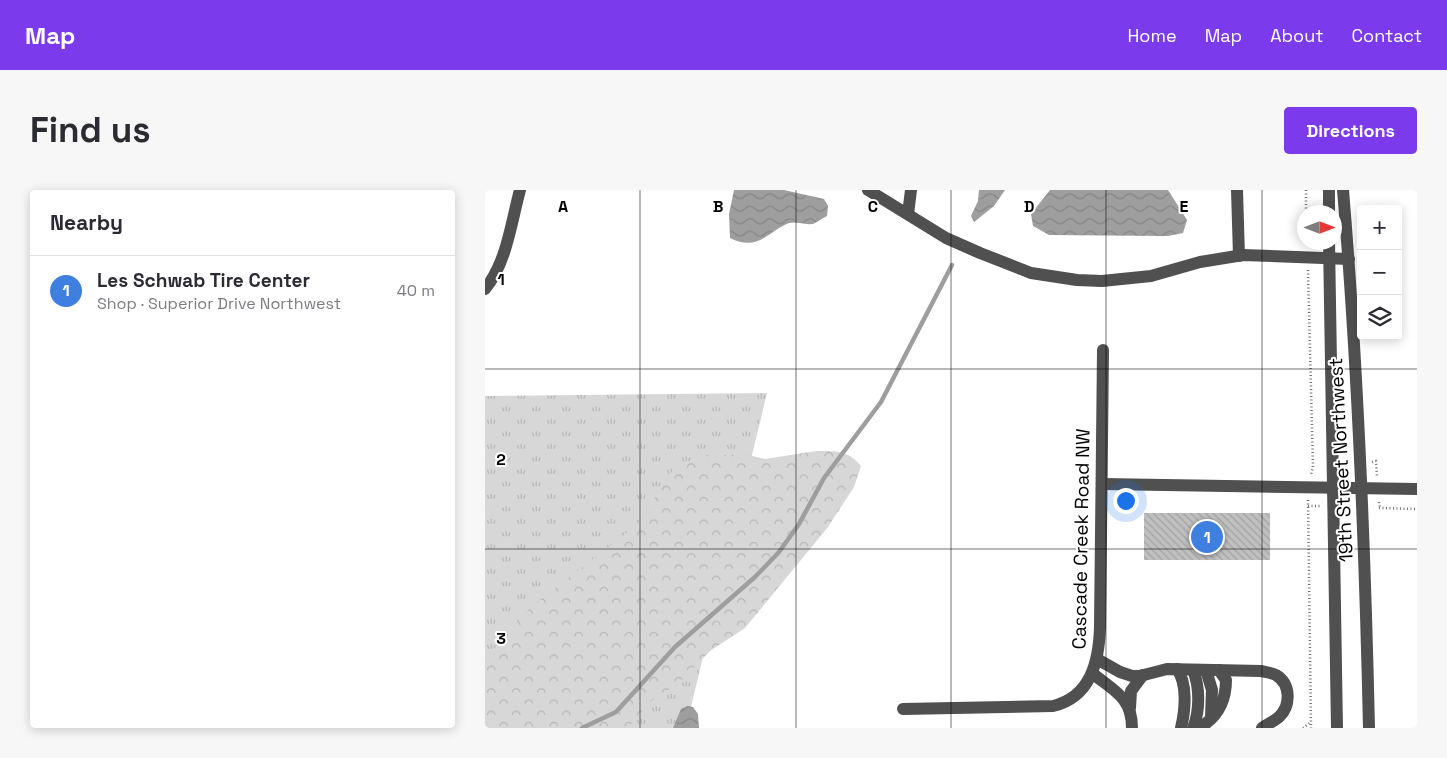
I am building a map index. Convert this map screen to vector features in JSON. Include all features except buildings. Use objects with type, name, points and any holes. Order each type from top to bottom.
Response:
[{"type":"street","points":[[485,289],[494,278],[500,264],[520,190]]},
{"type":"street","points":[[868,190],[946,238],[979,253],[1031,273],[1077,280],[1102,282],[1151,276],[1200,262],[1239,256],[1349,259]]},
{"type":"street","points":[[908,214],[911,190]]},
{"type":"street","points":[[1237,190],[1239,256]]},
{"type":"street","points":[[1329,190],[1329,205]]},
{"type":"street","name":"19th Street Northwest","points":[[1343,190],[1363,488],[1369,728]]},
{"type":"street","name":"19th Street Northwest","points":[[1329,250],[1337,728]]},
{"type":"street","name":"Cascade Creek Road NW","points":[[903,709],[1053,706],[1065,703],[1075,696],[1092,674],[1097,659],[1100,627],[1103,350]]},
{"type":"street","points":[[1103,484],[1417,489]]},
{"type":"street","points":[[1097,659],[1120,672],[1132,676],[1167,669],[1261,671],[1275,674],[1283,680],[1287,691],[1286,708],[1279,717],[1262,728]]},
{"type":"street","points":[[1177,669],[1181,674],[1184,691],[1181,728]]},
{"type":"street","points":[[1193,670],[1197,679],[1198,707],[1193,728]]},
{"type":"street","points":[[1199,728],[1211,718],[1223,703],[1226,680],[1213,670]]},
{"type":"street","points":[[1092,674],[1123,696],[1130,710]]},
{"type":"street","points":[[1133,727],[1129,698],[1131,690],[1143,675]]},
{"type":"path","points":[[1306,190],[1306,205]]},
{"type":"path","points":[[1308,257],[1313,467]]},
{"type":"path","points":[[1307,486],[1311,728]]},
{"type":"path","points":[[1303,728],[1311,722]]},
{"type":"green space","points":[[767,393],[688,719],[689,728],[485,728],[485,396]]},
{"type":"green space","points":[[816,451],[841,452],[851,457],[861,466],[854,487],[828,527],[745,628],[710,651],[682,680],[660,697],[651,701],[628,728],[485,728],[485,657],[532,606],[637,525],[673,470],[703,455],[748,455],[765,459]]},
{"type":"water","points":[[734,190],[784,190],[824,199],[828,206],[827,216],[813,224],[789,223],[755,242],[740,242],[730,238],[729,214]]},
{"type":"water","points":[[979,190],[1005,190],[994,206],[974,222],[971,216],[978,201]]},
{"type":"water","points":[[1050,190],[1168,190],[1187,220],[1183,233],[1168,236],[1049,235],[1033,226],[1031,214]]},
{"type":"water","points":[[688,706],[693,707],[698,714],[699,728],[673,728],[681,709]]},
{"type":"waterway","points":[[582,728],[616,712],[675,647],[755,577],[779,552],[799,524],[824,478],[881,402],[952,265]]},
{"type":"place","name":"Les Schwab Tire Center","points":[[1207,537]]}]
